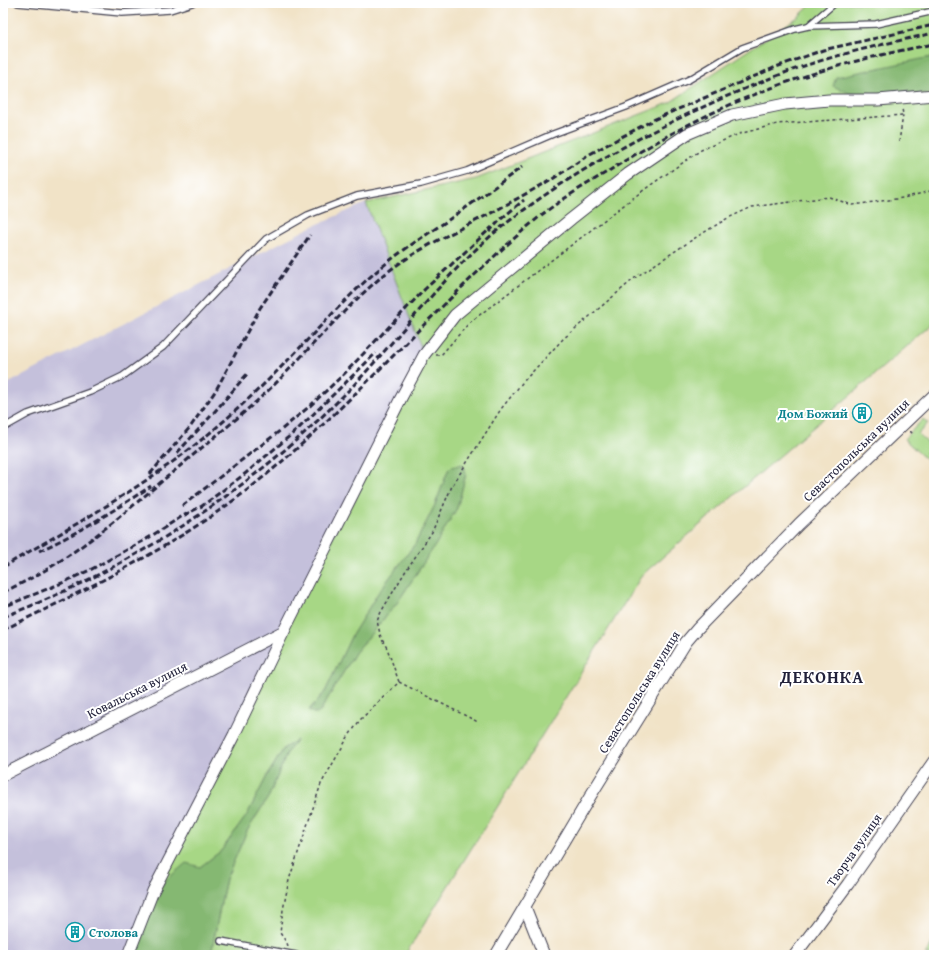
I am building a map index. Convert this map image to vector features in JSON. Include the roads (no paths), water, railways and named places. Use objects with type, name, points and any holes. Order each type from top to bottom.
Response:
[{"type":"street","points":[[128,955],[153,891],[234,735],[348,501],[424,355],[455,314],[628,174],[687,134],[732,115],[785,104],[829,100],[901,99],[934,95]]},
{"type":"street","name":"Севастопольська вулиця","points":[[496,955],[590,795],[686,642],[799,524],[934,395]]},
{"type":"street","name":"Ковальська вулиця","points":[[3,775],[284,631]]},
{"type":"street","name":"Творча вулиця","points":[[795,955],[848,884],[934,760]]},
{"type":"street","points":[[525,907],[544,955]]},
{"type":"lane","points":[[18,3],[122,13],[170,10],[192,3]]},
{"type":"lane","points":[[808,26],[835,3]]},
{"type":"lane","points":[[3,428],[28,414],[90,392],[123,376],[163,347],[266,239],[308,215],[357,196],[421,184],[467,171],[553,134],[626,107],[690,79],[742,48],[789,30],[808,26],[876,24],[934,11]]},
{"type":"lane","points":[[221,941],[296,955]]},
{"type":"railway","points":[[545,184],[590,154],[653,120],[776,67],[823,50],[934,25]]},
{"type":"railway","points":[[3,617],[98,575],[188,523],[230,493],[311,427],[348,391],[437,290],[473,252],[511,220],[566,181],[663,126],[720,99],[759,83],[798,68],[831,58],[934,33]]},
{"type":"railway","points":[[3,630],[97,583],[159,549],[218,512],[246,491],[321,427],[496,255],[541,215],[578,189],[640,151],[675,132],[746,98],[838,66],[934,44]]},
{"type":"railway","points":[[3,567],[117,499],[182,455],[249,399],[342,304],[377,271],[401,252],[522,167]]},
{"type":"railway","points":[[3,592],[51,567],[74,552],[117,519],[255,403],[353,303],[392,269],[420,250],[549,181]]},
{"type":"railway","points":[[489,232],[501,219],[524,200]]},
{"type":"railway","points":[[182,506],[310,406],[344,374],[425,289],[492,227]]},
{"type":"railway","points":[[150,474],[191,426],[216,390],[260,308],[310,235]]},
{"type":"railway","points":[[8,605],[90,570],[145,540],[181,517],[202,506],[246,473],[298,429],[376,353]]},
{"type":"railway","points":[[177,453],[248,373]]},
{"type":"railway","points":[[39,551],[96,521],[151,486]]},
{"type":"place","name":"Дом Божий","points":[[862,413]]},
{"type":"place","name":"Столова","points":[[75,932]]},
{"type":"district","name":"ДЕКОНКА","points":[[822,676]]}]
